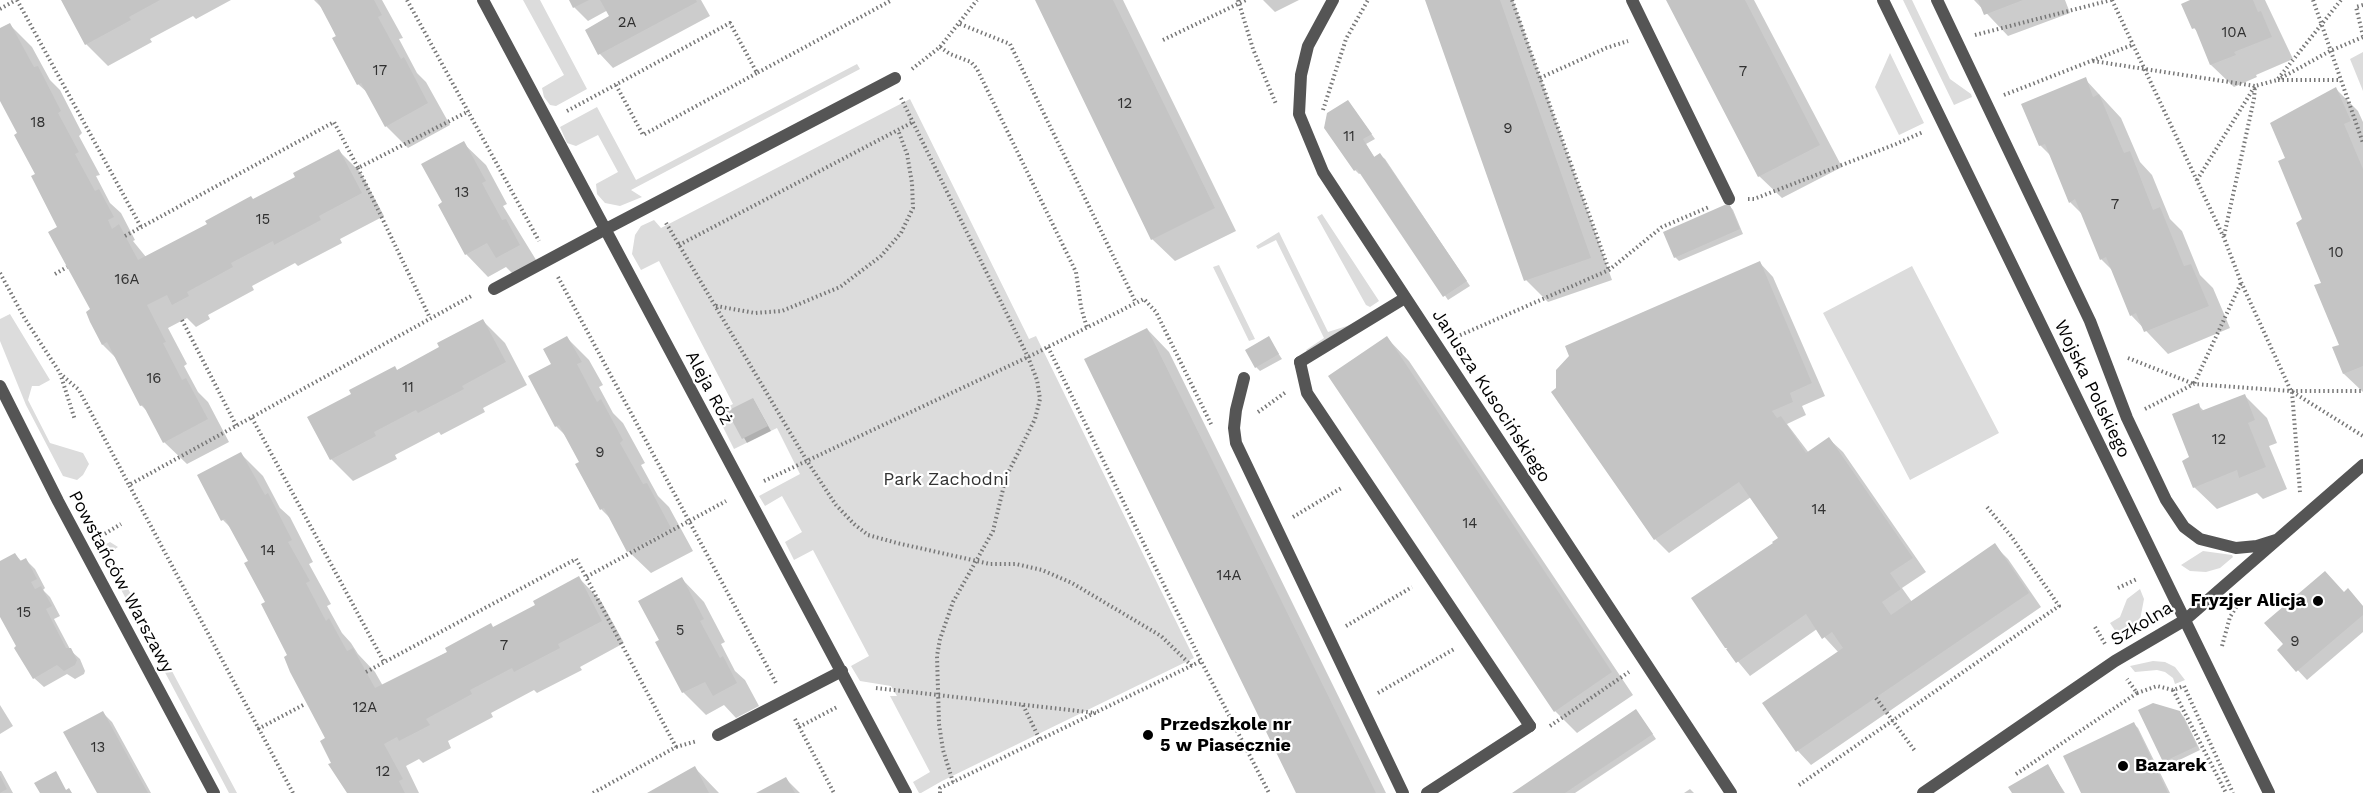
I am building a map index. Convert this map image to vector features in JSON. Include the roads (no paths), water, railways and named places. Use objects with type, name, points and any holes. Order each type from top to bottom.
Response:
[{"type":"street","name":"Aleja Róż","points":[[483,0],[906,793]]},
{"type":"street","name":"Janusza Kusocińskiego","points":[[1333,0],[1308,46],[1301,75],[1299,114],[1323,172],[1731,793]]},
{"type":"street","points":[[1632,0],[1729,199]]},
{"type":"street","name":"Wojska Polskiego","points":[[1883,0],[2269,793]]},
{"type":"street","name":"Wojska Polskiego","points":[[1938,0],[2075,290],[2127,418],[2166,500],[2184,527],[2200,540],[2236,548],[2257,546],[2276,540]]},
{"type":"street","points":[[494,289],[893,79]]},
{"type":"street","points":[[1405,298],[1300,362],[1307,393],[1530,726],[1427,793]]},
{"type":"street","points":[[1244,378],[1235,419],[1236,443],[1403,793]]},
{"type":"street","name":"Powstańców Warszawy","points":[[0,386],[55,496],[214,793]]},
{"type":"street","name":"Szkolna","points":[[1923,793],[2115,661],[2185,620],[2363,465]]},
{"type":"street","points":[[718,735],[842,671]]},
{"type":"place","name":"Fryzjer Alicja","points":[[2318,601]]},
{"type":"place","name":"Przedszkole nr 5 w Piasecznie","points":[[1148,735]]},
{"type":"place","name":"Bazarek","points":[[2123,766]]},
{"type":"park label","name":"Park Zachodni","points":[[946,480]]}]
